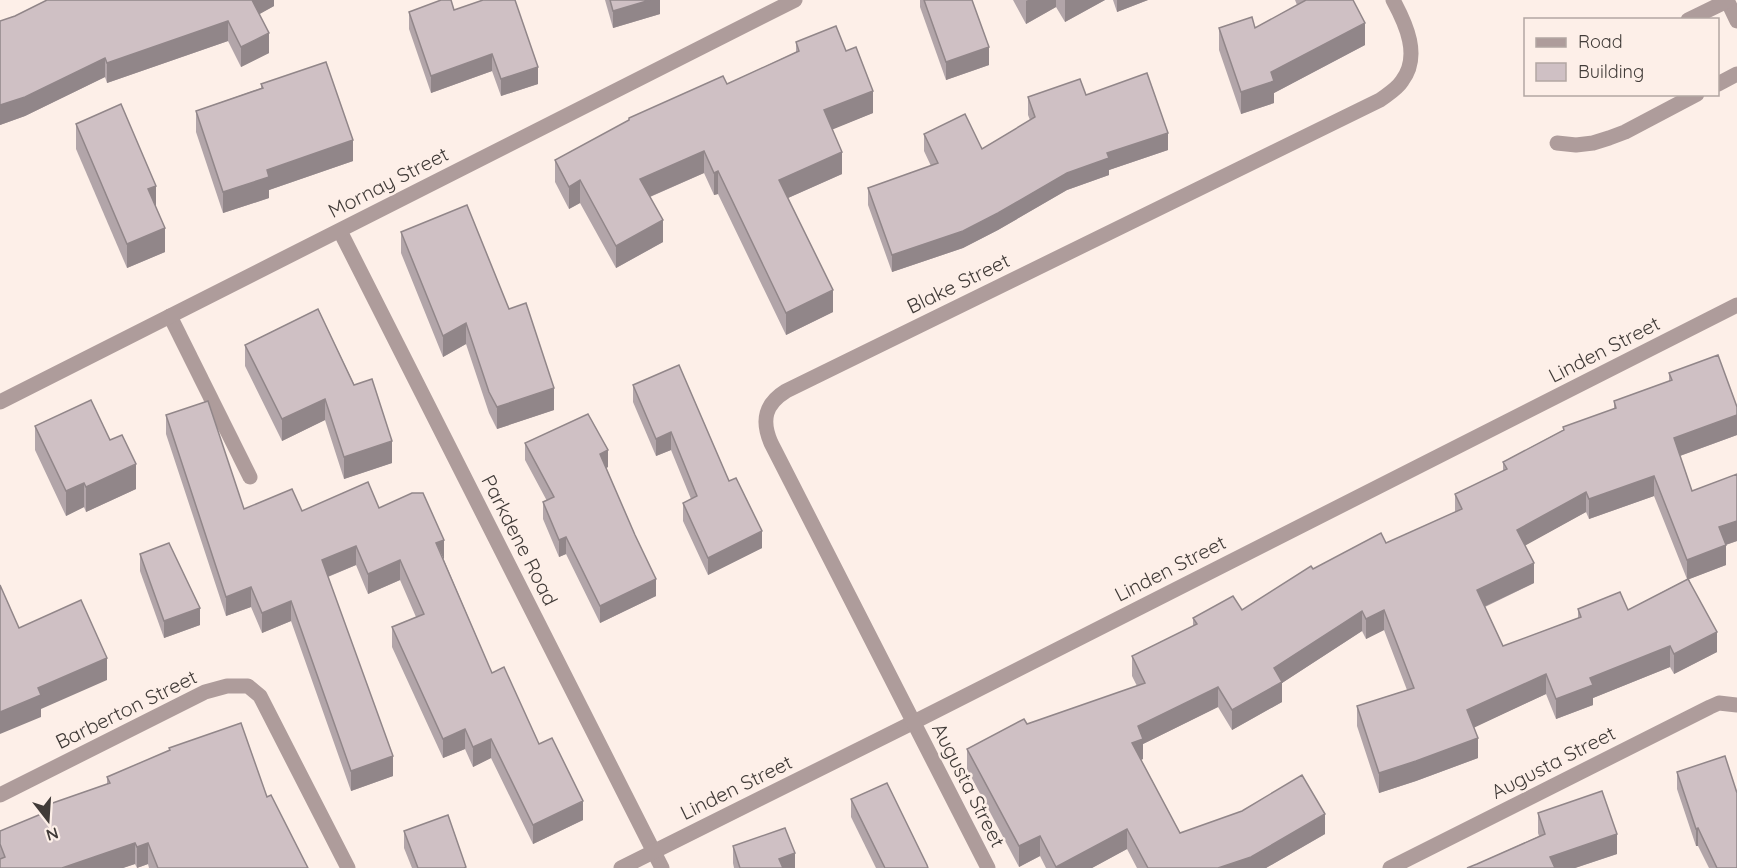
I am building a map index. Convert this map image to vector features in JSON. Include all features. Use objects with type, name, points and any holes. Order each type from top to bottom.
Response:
[{"type":"street","name":"Mornay Street","points":[[0,402],[340,231],[769,6],[795,0]]},
{"type":"street","name":"Blake Street","points":[[914,722],[771,443],[766,430],[765,417],[770,406],[776,397],[1380,100],[1401,83],[1410,68],[1411,48],[1406,24],[1394,0]]},
{"type":"street","points":[[1692,18],[1727,0],[1737,21]]},
{"type":"street","points":[[1719,83],[1737,74]]},
{"type":"street","points":[[1557,143],[1576,146],[1609,138],[1693,96]]},
{"type":"street","name":"Parkdene Road","points":[[340,231],[662,868]]},
{"type":"street","name":"Linden Street","points":[[621,868],[1737,305]]},
{"type":"street","points":[[170,316],[250,477]]},
{"type":"street","name":"Barberton Street","points":[[0,795],[205,693],[227,686],[248,686],[260,696],[348,868]]},
{"type":"street","name":"Augusta Street","points":[[1390,868],[1710,707],[1719,703],[1737,705]]},
{"type":"street","name":"Augusta Street","points":[[914,722],[988,868]]},
{"type":"building","points":[[47,0],[252,0],[269,33],[241,47],[228,21],[107,63],[105,58],[25,97],[0,105],[0,21]]},
{"type":"building","points":[[441,0],[451,0],[454,10],[483,0],[515,0],[538,67],[501,79],[492,54],[431,76],[409,12]]},
{"type":"building","points":[[610,0],[650,0],[613,11]]},
{"type":"building","points":[[924,0],[972,0],[989,47],[946,62]]},
{"type":"building","points":[[1306,0],[1353,0],[1365,23],[1271,72],[1274,81],[1241,92],[1219,28],[1252,17],[1255,28]]},
{"type":"building","points":[[836,26],[846,51],[856,47],[873,91],[824,110],[842,152],[779,180],[833,290],[786,313],[718,171],[714,173],[704,151],[640,179],[663,220],[616,246],[580,180],[569,187],[555,160],[629,118],[723,76],[727,84],[799,51],[796,42]]},
{"type":"building","points":[[326,62],[353,140],[267,170],[269,177],[223,192],[196,111],[263,88],[261,84]]},
{"type":"building","points":[[1147,73],[1168,133],[1107,153],[1109,158],[1067,173],[963,231],[892,255],[868,188],[938,163],[924,134],[965,114],[982,149],[1035,117],[1028,97],[1080,79],[1086,95]]},
{"type":"building","points":[[121,104],[156,186],[148,189],[165,228],[127,244],[76,124]]},
{"type":"building","points":[[467,205],[509,309],[526,303],[554,388],[497,407],[489,392],[466,323],[443,336],[401,232]]},
{"type":"building","points":[[318,309],[354,385],[372,379],[392,441],[344,457],[325,399],[282,419],[245,345]]},
{"type":"building","points":[[1718,355],[1737,407],[1737,415],[1674,438],[1692,491],[1737,474],[1737,521],[1719,527],[1726,545],[1687,560],[1654,476],[1589,499],[1586,492],[1517,530],[1534,563],[1477,590],[1503,646],[1581,617],[1578,609],[1620,592],[1628,610],[1688,579],[1717,632],[1674,654],[1670,646],[1590,678],[1593,685],[1556,699],[1546,674],[1467,710],[1478,738],[1379,773],[1357,706],[1414,688],[1384,610],[1366,619],[1362,611],[1274,668],[1282,682],[1232,710],[1218,687],[1138,726],[1143,739],[1132,743],[1180,833],[1242,811],[1302,775],[1325,814],[1251,857],[1218,868],[1148,868],[1127,829],[1056,867],[1040,836],[1019,846],[967,749],[1024,719],[1027,724],[1145,683],[1132,656],[1197,624],[1193,618],[1233,596],[1242,610],[1311,566],[1313,569],[1381,533],[1386,543],[1462,509],[1455,494],[1507,469],[1503,462],[1564,430],[1563,427],[1616,408],[1614,401],[1672,380],[1669,373]]},
{"type":"building","points":[[679,365],[729,481],[736,478],[762,531],[708,558],[683,503],[697,496],[671,432],[656,439],[633,385]]},
{"type":"building","points":[[91,400],[110,440],[122,435],[136,464],[86,487],[84,483],[66,491],[35,426]]},
{"type":"building","points":[[208,401],[244,509],[292,489],[302,511],[368,482],[379,508],[412,493],[423,493],[444,540],[436,543],[492,673],[504,667],[539,744],[552,738],[583,801],[533,825],[491,739],[473,747],[465,729],[443,739],[392,627],[424,614],[400,560],[368,574],[356,546],[322,560],[393,756],[351,771],[291,601],[262,613],[251,587],[226,597],[166,415]]},
{"type":"building","points":[[588,414],[608,450],[600,454],[656,579],[600,606],[566,537],[559,540],[543,502],[554,497],[525,443]]},
{"type":"building","points":[[169,543],[200,608],[164,621],[140,554]]},
{"type":"building","points":[[0,585],[19,628],[81,600],[107,658],[38,688],[41,695],[0,712]]},
{"type":"building","points":[[241,723],[267,797],[271,795],[308,868],[158,868],[148,843],[137,847],[135,843],[62,868],[0,868],[0,859],[5,857],[0,844],[0,831],[46,812],[44,806],[110,783],[107,777],[170,750],[169,748]]},
{"type":"building","points":[[1725,756],[1737,793],[1737,868],[1717,868],[1698,828],[1696,829],[1677,772]]},
{"type":"building","points":[[887,783],[928,868],[885,868],[851,799]]},
{"type":"building","points":[[1602,791],[1617,834],[1550,857],[1555,868],[1467,868],[1545,834],[1538,813]]},
{"type":"building","points":[[448,815],[466,867],[418,868],[404,831]]},
{"type":"building","points":[[785,828],[795,853],[779,859],[783,868],[740,868],[733,846]]}]
